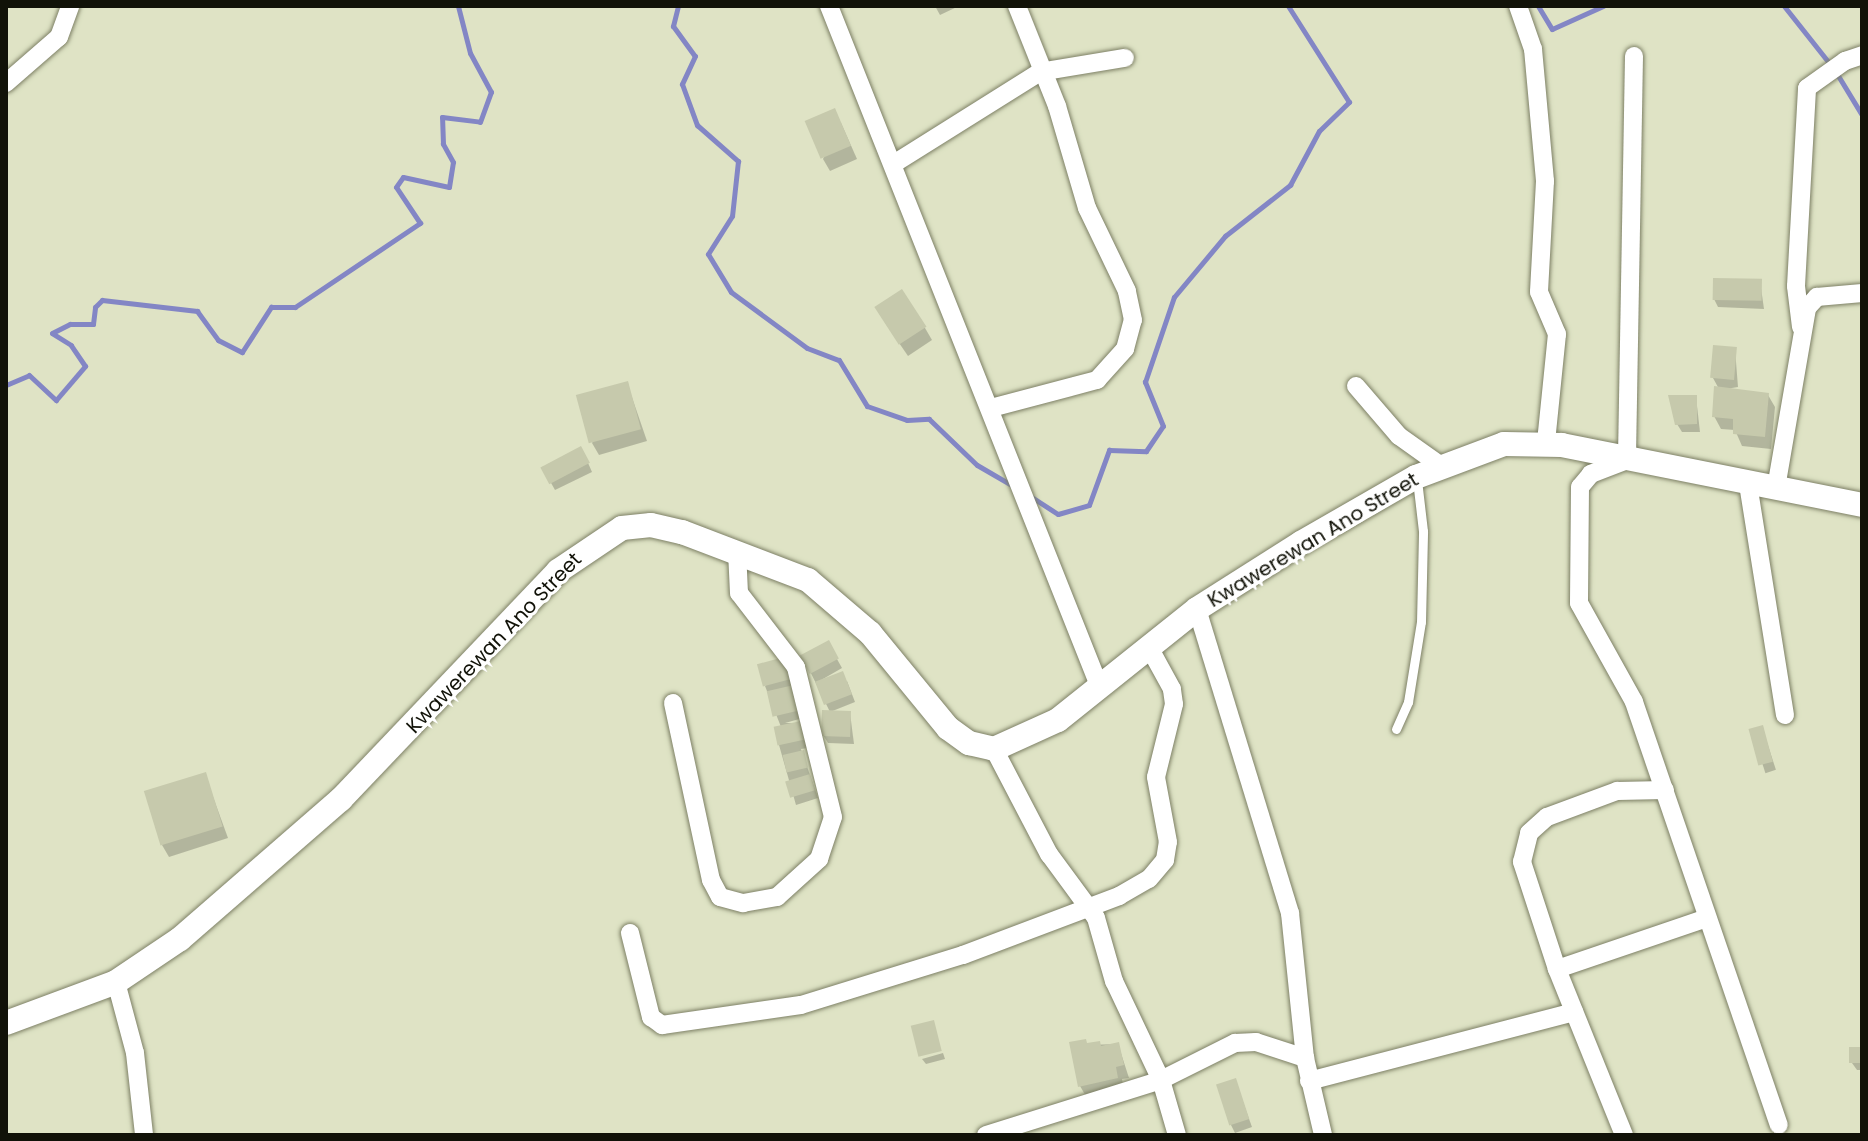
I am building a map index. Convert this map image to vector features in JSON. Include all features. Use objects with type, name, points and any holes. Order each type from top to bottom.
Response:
[{"type":"street","points":[[6,83],[59,37],[70,6]]},
{"type":"street","points":[[829,6],[895,163],[1100,688]]},
{"type":"street","points":[[991,408],[1097,380],[1125,349],[1133,320],[1127,291],[1087,208],[1057,106],[1040,72],[1017,6]]},
{"type":"street","points":[[1518,6],[1533,49],[1545,181],[1539,292],[1557,334],[1546,443]]},
{"type":"street","points":[[1801,327],[1796,286],[1807,88],[1862,55]]},
{"type":"street","points":[[1634,56],[1627,460],[1591,474],[1580,487],[1579,603],[1634,702],[1779,1125]]},
{"type":"street","points":[[895,163],[1040,72],[1125,58]]},
{"type":"street","points":[[1776,488],[1801,327],[1807,308],[1817,297],[1862,293]]},
{"type":"street","points":[[1356,386],[1399,436],[1441,466]]},
{"type":"street","name":"Kwawerewan Ano Street","points":[[6,1023],[116,982],[180,939],[341,799],[558,571],[589,547],[622,528],[651,525],[737,551],[818,588],[870,633],[948,728],[969,743],[994,749],[1058,720],[1197,609],[1416,477],[1504,444],[1546,443],[1862,505]]},
{"type":"street","points":[[1748,484],[1785,715]]},
{"type":"street","points":[[673,703],[711,880],[720,897],[743,903],[777,897],[819,859],[833,817],[796,667],[739,593],[737,551]]},
{"type":"street","points":[[1197,609],[1290,913],[1305,1058],[1323,1135]]},
{"type":"street","points":[[630,933],[651,1017],[662,1025],[801,1005],[963,955],[1089,907],[1149,879],[1165,860],[1168,842],[1158,801],[1157,768],[1174,704],[1172,689],[1150,649]]},
{"type":"street","points":[[994,749],[1049,854],[1101,928],[1114,981],[1161,1080],[1177,1135]]},
{"type":"street","points":[[1624,1135],[1557,969],[1522,862],[1529,833],[1547,817],[1617,791],[1665,790]]},
{"type":"street","points":[[1557,969],[1707,918]]},
{"type":"street","points":[[116,982],[135,1053],[144,1135]]},
{"type":"street","points":[[1309,1081],[1574,1012]]},
{"type":"street","points":[[986,1135],[1161,1080],[1214,1049],[1235,1043],[1256,1042],[1305,1058]]},
{"type":"lane","points":[[1396,729],[1408,702],[1421,622],[1423,531],[1416,477]]},
{"type":"building","points":[[835,108],[851,146],[821,159],[805,121]]},
{"type":"building","points":[[1713,278],[1762,279],[1762,301],[1713,300]]},
{"type":"building","points":[[902,289],[927,327],[899,345],[874,307]]},
{"type":"building","points":[[1713,345],[1737,347],[1734,380],[1710,378]]},
{"type":"building","points":[[628,381],[641,429],[589,443],[576,395]]},
{"type":"building","points":[[1714,386],[1769,393],[1765,437],[1733,434],[1733,419],[1712,417]]},
{"type":"building","points":[[1668,395],[1697,395],[1697,424],[1675,425]]},
{"type":"building","points":[[581,446],[590,463],[549,484],[540,468]]},
{"type":"building","points":[[829,640],[839,659],[810,674],[800,655]]},
{"type":"building","points":[[784,657],[790,679],[763,686],[757,664]]},
{"type":"building","points":[[843,671],[852,694],[824,705],[815,682]]},
{"type":"building","points":[[794,685],[800,710],[773,717],[767,691]]},
{"type":"building","points":[[822,710],[851,711],[850,737],[821,736]]},
{"type":"building","points":[[801,721],[805,740],[778,745],[774,727]]},
{"type":"building","points":[[1763,725],[1773,762],[1758,766],[1749,729]]},
{"type":"building","points":[[804,750],[808,768],[787,772],[783,755]]},
{"type":"building","points":[[206,772],[223,827],[161,846],[144,791]]},
{"type":"building","points":[[810,774],[815,790],[790,798],[785,782]]},
{"type":"building","points":[[934,1020],[942,1051],[918,1057],[911,1026]]},
{"type":"building","points":[[1086,1039],[1087,1043],[1100,1041],[1101,1046],[1119,1042],[1124,1065],[1116,1067],[1118,1078],[1078,1087],[1069,1042]]},
{"type":"building","points":[[1849,1047],[1862,1047],[1862,1063],[1849,1063]]},
{"type":"building","points":[[1236,1078],[1249,1119],[1229,1125],[1216,1084]]},
{"type":"waterway","points":[[6,385],[29,375],[56,400],[85,366],[71,345],[52,333],[70,324],[93,324],[95,307],[102,300],[197,311],[218,340],[242,352],[271,307],[295,307],[420,223],[396,187],[403,177],[449,187],[453,162],[443,144],[442,117],[480,122],[491,92],[470,53],[458,6]]},
{"type":"waterway","points":[[678,6],[673,26],[695,56],[682,84],[697,125],[738,161],[732,216],[708,254],[731,292],[807,348],[839,360],[867,406],[907,420],[929,419],[977,465],[1015,487]]},
{"type":"waterway","points":[[1030,496],[1058,514],[1089,505],[1109,450],[1146,451],[1163,426],[1145,382],[1174,297],[1225,236],[1290,185],[1319,131],[1349,102],[1288,6]]},
{"type":"waterway","points":[[1538,6],[1552,29],[1603,6]]},
{"type":"waterway","points":[[1784,6],[1834,69],[1862,115]]}]
